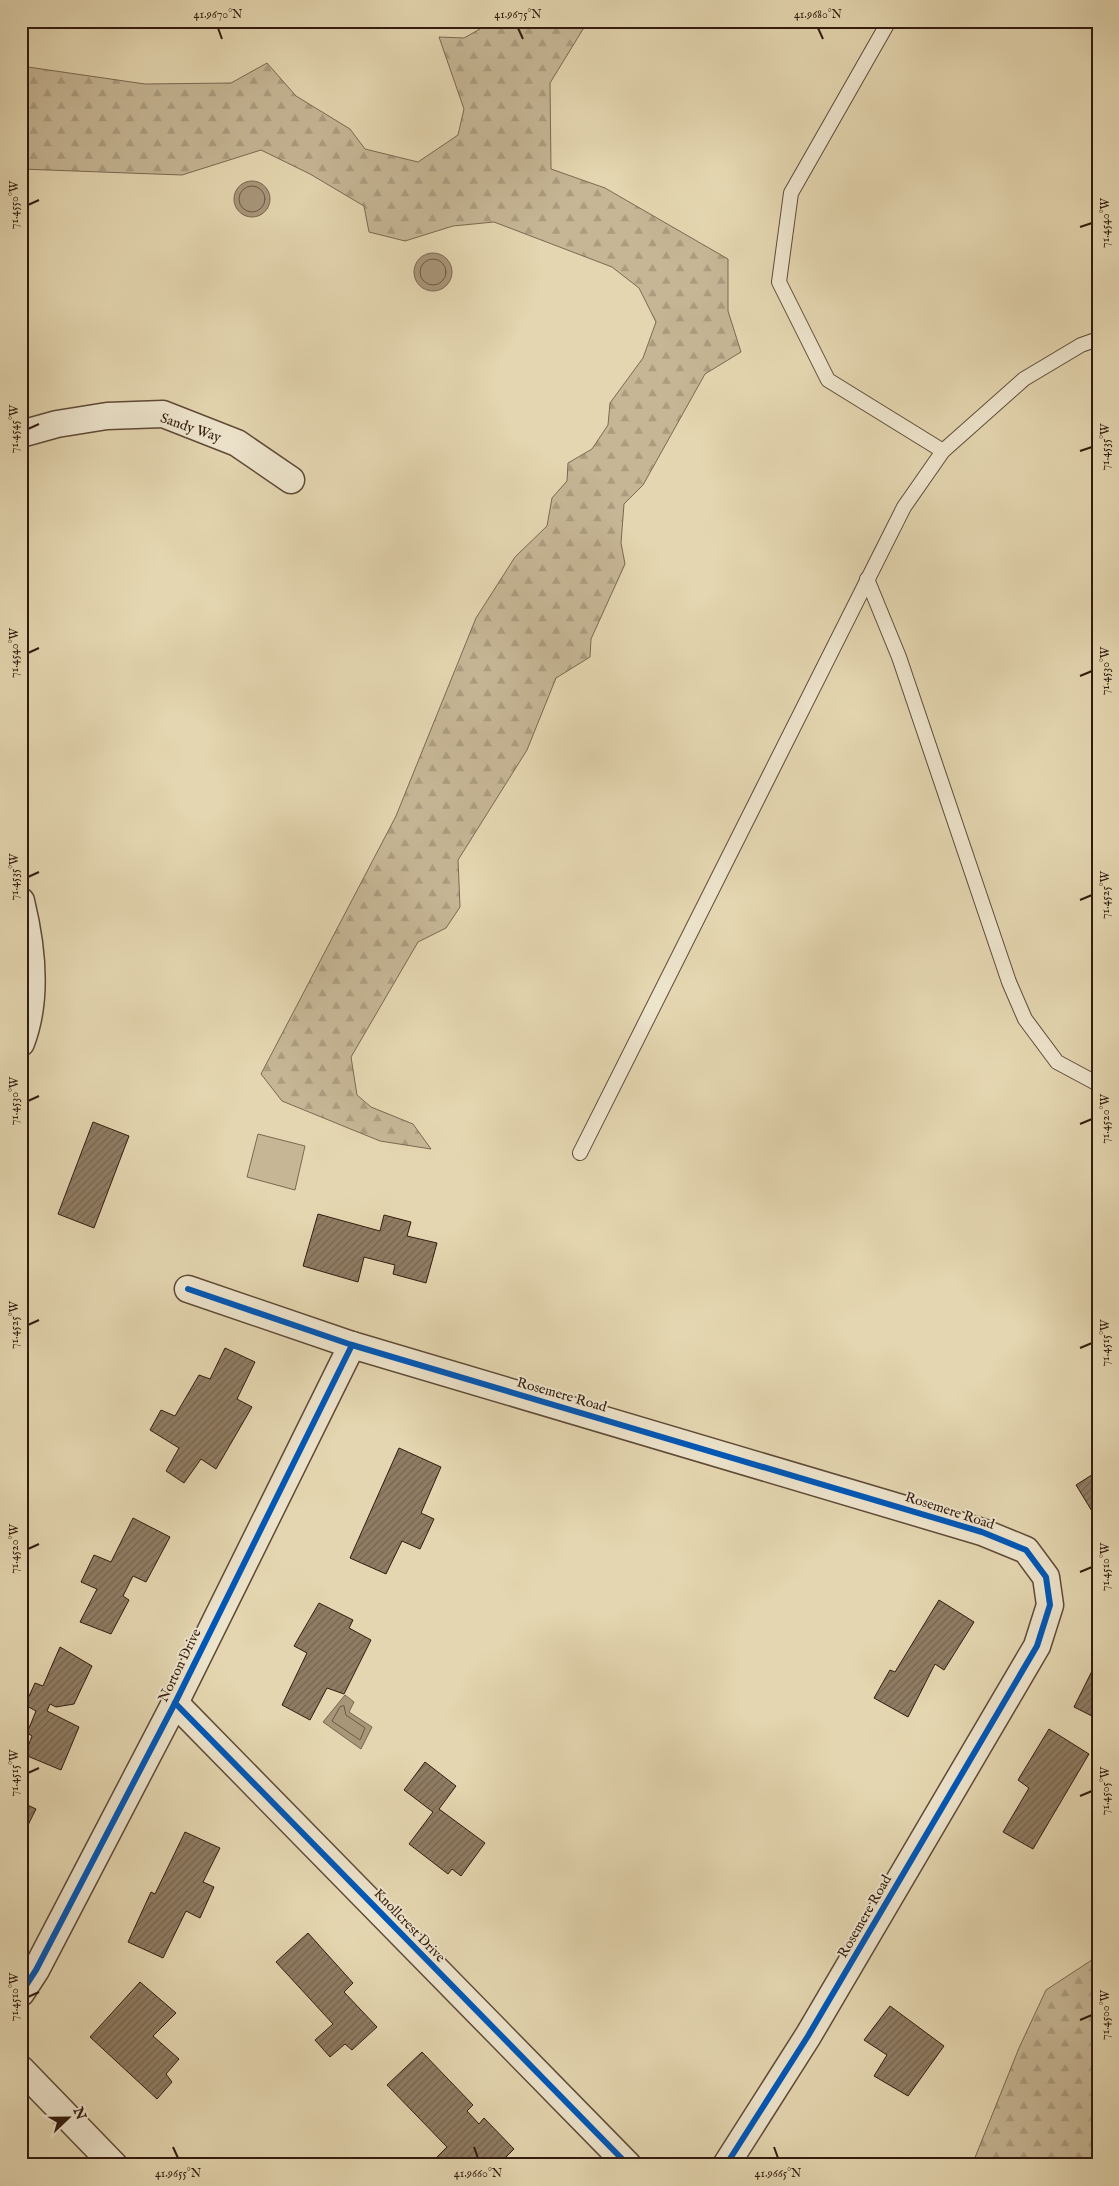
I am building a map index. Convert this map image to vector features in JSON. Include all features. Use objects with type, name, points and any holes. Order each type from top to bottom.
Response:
[{"type":"street","name":"Sandy Way","points":[[21,434],[57,424],[107,416],[163,414],[237,444],[291,480]]},
{"type":"street","points":[[21,901],[28,929],[32,990],[21,1043]]},
{"type":"street","name":"Rosemere Road","points":[[188,1289],[352,1345],[982,1532],[1026,1550],[1046,1577],[1050,1605],[1037,1646],[808,2036],[726,2165]]},
{"type":"street","name":"Norton Drive","points":[[21,1993],[36,1970],[175,1703],[352,1345]]},
{"type":"street","name":"Knollcrest Drive","points":[[175,1703],[628,2165]]},
{"type":"street","points":[[21,2069],[114,2165]]},
{"type":"lane","points":[[889,21],[792,193],[779,282],[828,380],[943,451]]},
{"type":"lane","points":[[580,1153],[904,507],[943,451],[1024,378],[1082,345],[1098,339]]},
{"type":"lane","points":[[867,579],[899,657],[1009,982],[1025,1019],[1057,1062],[1098,1084]]},
{"type":"green space","points":[[494,21],[588,21],[550,83],[551,169],[605,188],[728,259],[728,311],[741,352],[705,374],[643,485],[624,504],[621,543],[625,564],[591,639],[590,657],[556,678],[527,750],[458,860],[460,907],[446,928],[418,942],[351,1057],[357,1095],[371,1107],[413,1124],[431,1149],[380,1141],[282,1101],[261,1074],[396,816],[476,618],[515,557],[547,526],[552,498],[567,481],[568,463],[592,449],[608,425],[610,403],[643,358],[656,322],[639,288],[612,267],[494,222],[453,226],[405,241],[369,232],[364,206],[310,174],[261,150],[182,175],[21,169],[21,66],[145,84],[231,83],[267,63],[296,96],[350,129],[365,149],[418,162],[458,135],[464,109],[439,37],[464,38]]},
{"type":"green space","points":[[258,1134],[305,1146],[295,1190],[247,1177]]},
{"type":"green space","points":[[1098,1956],[1098,2165],[972,2165],[1019,2048],[1046,1990]]},
{"type":"water","points":[[252,181],[259,182],[265,186],[269,192],[269,206],[265,212],[259,216],[252,217],[245,216],[239,212],[235,206],[234,199],[235,192],[239,186],[245,182]]},
{"type":"water","points":[[433,253],[446,259],[452,272],[446,285],[433,291],[420,285],[414,272],[420,259]]},
{"type":"water","points":[[345,1695],[354,1702],[349,1712],[372,1727],[361,1749],[323,1722]]},
{"type":"building","points":[[93,1122],[129,1136],[94,1228],[58,1214]]},
{"type":"building","points":[[318,1214],[380,1231],[384,1215],[411,1222],[407,1236],[437,1243],[426,1283],[393,1274],[395,1265],[364,1257],[358,1282],[303,1266]]},
{"type":"building","points":[[225,1348],[255,1362],[237,1399],[252,1407],[216,1469],[201,1459],[184,1483],[166,1471],[179,1448],[150,1430],[161,1410],[175,1416],[199,1375],[210,1379]]},
{"type":"building","points":[[399,1448],[441,1467],[421,1513],[434,1519],[420,1549],[402,1541],[386,1574],[350,1558]]},
{"type":"building","points":[[1098,1471],[1098,1521],[1076,1485]]},
{"type":"building","points":[[133,1518],[170,1537],[146,1582],[133,1576],[123,1596],[129,1600],[111,1634],[80,1622],[97,1589],[81,1582],[94,1555],[111,1562]]},
{"type":"building","points":[[939,1600],[974,1622],[944,1670],[935,1664],[908,1717],[874,1698],[890,1670],[895,1672]]},
{"type":"building","points":[[319,1603],[353,1620],[349,1628],[371,1640],[344,1694],[327,1688],[310,1720],[282,1705],[307,1653],[294,1646]]},
{"type":"building","points":[[60,1647],[92,1666],[74,1704],[56,1707],[50,1704],[47,1711],[79,1727],[61,1770],[25,1755],[32,1736],[27,1733],[36,1711],[25,1705],[35,1683],[43,1686]]},
{"type":"building","points":[[1098,1662],[1098,1719],[1074,1707]]},
{"type":"building","points":[[1049,1729],[1089,1754],[1033,1849],[1003,1832],[1029,1788],[1018,1780]]},
{"type":"building","points":[[425,1762],[456,1786],[439,1809],[485,1843],[461,1876],[452,1869],[448,1874],[409,1844],[433,1812],[404,1790]]},
{"type":"building","points":[[21,1802],[36,1809],[21,1839]]},
{"type":"building","points":[[185,1832],[220,1848],[203,1882],[214,1887],[200,1918],[186,1911],[163,1958],[128,1942],[151,1892],[155,1894]]},
{"type":"building","points":[[308,1933],[353,1983],[344,1992],[377,2027],[352,2050],[345,2044],[330,2057],[315,2040],[333,2024],[276,1962]]},
{"type":"building","points":[[140,1982],[176,2013],[153,2036],[179,2059],[166,2074],[172,2082],[157,2099],[90,2037]]},
{"type":"building","points":[[890,2006],[944,2046],[908,2096],[874,2076],[887,2055],[864,2040]]},
{"type":"building","points":[[422,2052],[473,2105],[467,2111],[479,2124],[484,2118],[514,2149],[498,2165],[439,2165],[434,2160],[447,2147],[387,2085]]},
{"type":"cycle path","points":[[188,1289],[352,1345],[982,1532],[1026,1550],[1046,1577],[1050,1605],[1037,1646],[808,2036],[726,2165]]},
{"type":"cycle path","points":[[21,1993],[36,1970],[175,1703],[352,1345]]},
{"type":"cycle path","points":[[175,1703],[628,2165]]}]
